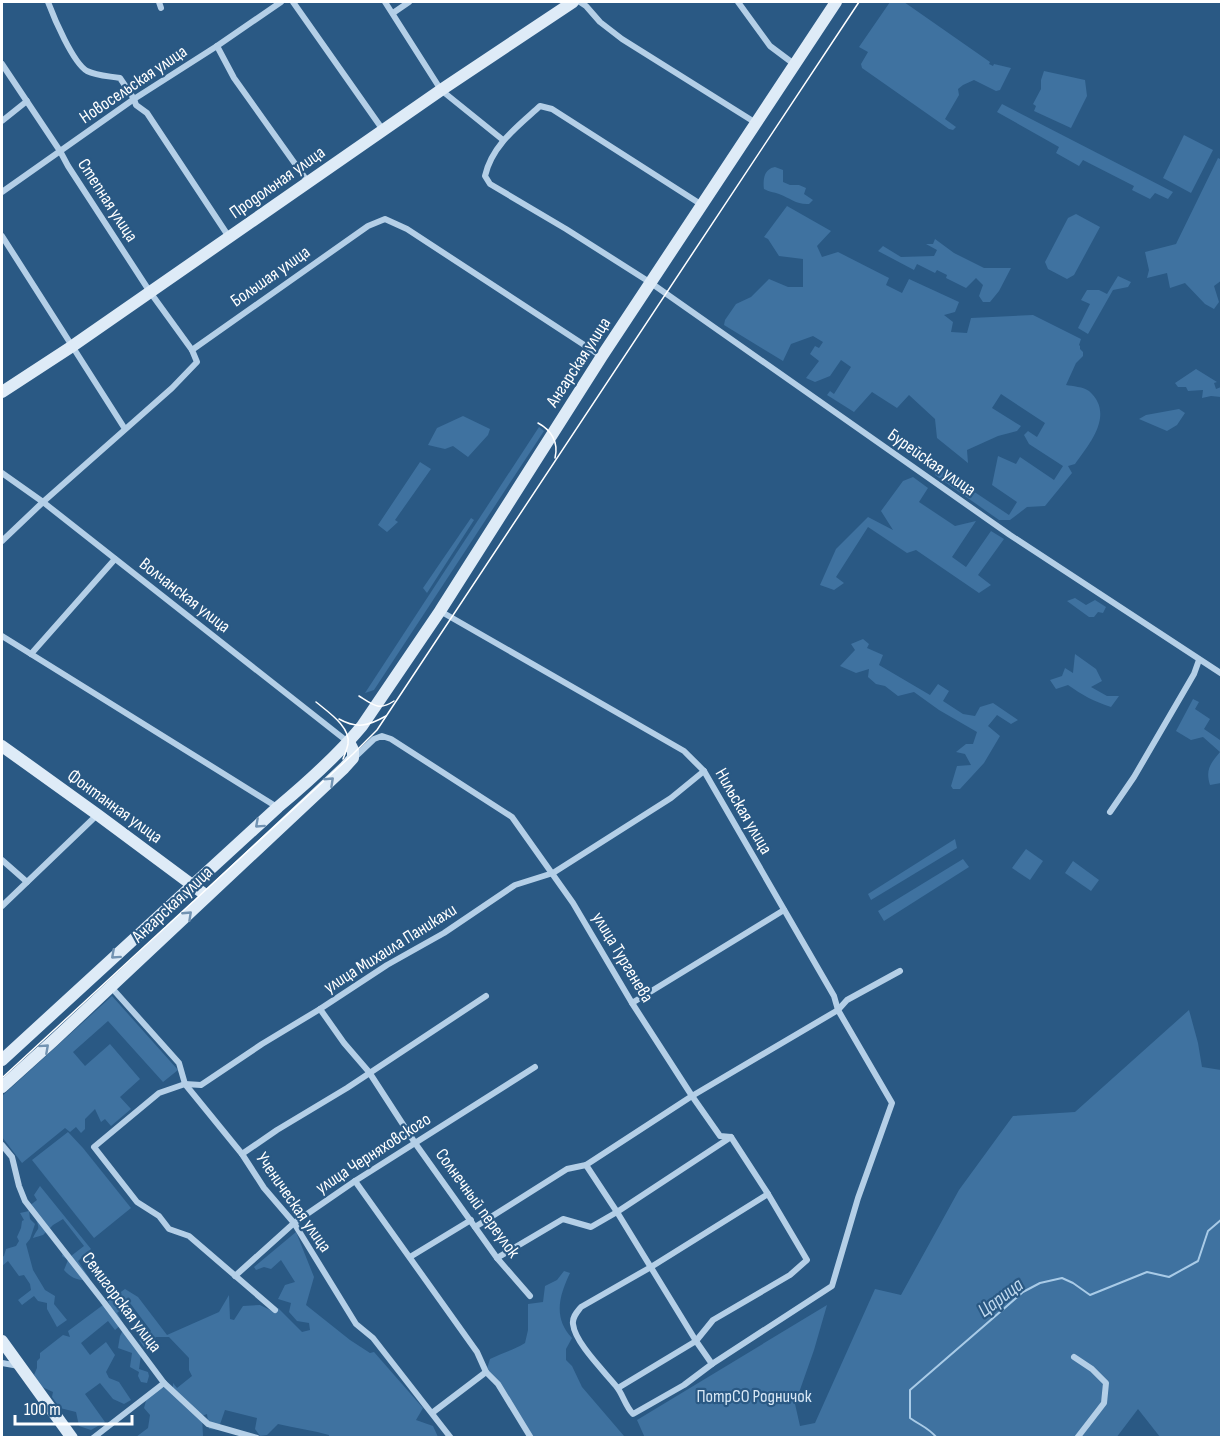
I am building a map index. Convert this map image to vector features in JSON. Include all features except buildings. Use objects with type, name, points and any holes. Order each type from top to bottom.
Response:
[{"type":"main road","name":"Продольная улица","points":[[2,392],[573,2]]},
{"type":"main road","name":"Ангарская улица","points":[[2,1087],[207,896],[354,751],[367,719],[440,611],[602,356],[836,2]]},
{"type":"main road","name":"Фонтанная улица","points":[[2,746],[207,896]]},
{"type":"main road","name":"Ангарская улица","points":[[2,1060],[278,807],[315,776],[354,751]]},
{"type":"main road","points":[[2,1341],[72,1437]]},
{"type":"street","points":[[48,2],[75,59],[86,71],[120,78],[136,105],[147,113],[229,237]]},
{"type":"street","name":"Новосельская улица","points":[[2,192],[134,99],[281,2]]},
{"type":"street","points":[[293,2],[383,130]]},
{"type":"street","points":[[385,2],[441,90],[503,140]]},
{"type":"street","points":[[393,14],[409,2]]},
{"type":"street","points":[[580,2],[622,39],[756,123]]},
{"type":"street","points":[[738,2],[770,46],[794,64]]},
{"type":"street","points":[[217,46],[234,78],[308,183]]},
{"type":"street","name":"Степная улица","points":[[2,64],[150,292],[192,350]]},
{"type":"street","points":[[2,120],[27,101]]},
{"type":"street","name":"Бурейская улица","points":[[702,205],[552,109],[540,106],[503,140],[487,166],[485,176],[490,184],[651,283],[1010,535],[1221,674]]},
{"type":"street","name":"Большая улица","points":[[192,350],[368,226],[385,219],[407,229],[602,356]]},
{"type":"street","points":[[2,237],[125,429]]},
{"type":"street","points":[[2,541],[172,388],[197,362],[192,350]]},
{"type":"street","name":"Волчанская улица","points":[[2,474],[43,502],[354,751]]},
{"type":"street","points":[[31,654],[115,559]]},
{"type":"street","name":"Нильская улица","points":[[440,611],[684,751],[704,771],[834,996],[838,1010],[892,1103],[858,1198],[832,1287],[712,1364]]},
{"type":"street","points":[[2,636],[278,807]]},
{"type":"street","points":[[1110,812],[1134,777],[1194,674],[1199,660]]},
{"type":"street","name":"улица Тургенева","points":[[354,751],[382,736],[391,739],[512,817],[573,903],[692,1096],[720,1136],[731,1137],[807,1260],[790,1275],[713,1320],[696,1341]]},
{"type":"street","name":"улица Михаила Паникахи","points":[[235,1276],[189,1236],[169,1229],[159,1216],[137,1202],[94,1147],[159,1093],[185,1084],[201,1085],[387,965],[444,933],[515,885],[553,873],[670,798],[704,771]]},
{"type":"street","points":[[2,906],[98,815]]},
{"type":"street","points":[[2,860],[27,882]]},
{"type":"street","points":[[632,1002],[784,910]]},
{"type":"street","points":[[476,1227],[567,1169],[586,1165],[692,1096],[838,1010],[847,1000],[900,971]]},
{"type":"street","name":"Ученическая улица","points":[[111,987],[179,1063],[185,1084],[242,1154],[264,1188],[294,1223],[356,1324],[373,1338],[451,1437]]},
{"type":"street","points":[[242,1154],[486,996]]},
{"type":"street","name":"Солнечный переулок","points":[[320,1008],[344,1043],[369,1072],[415,1143],[497,1258],[530,1296]]},
{"type":"street","name":"улица Черняховского","points":[[235,1276],[294,1223],[355,1181],[535,1067]]},
{"type":"street","points":[[497,1258],[562,1219],[591,1227],[731,1137]]},
{"type":"street","name":"Семигорская улица","points":[[2,1145],[12,1157],[18,1186],[25,1201],[164,1383],[208,1424],[257,1437]]},
{"type":"street","points":[[586,1165],[617,1212],[651,1267],[696,1341],[712,1364],[684,1385],[633,1414],[623,1401],[618,1388],[576,1335],[574,1317],[581,1307],[651,1267],[768,1194]]},
{"type":"street","points":[[355,1181],[477,1352],[486,1372],[498,1384],[531,1437]]},
{"type":"street","points":[[410,1257],[471,1220]]},
{"type":"street","points":[[235,1276],[274,1310]]},
{"type":"street","points":[[618,1388],[696,1341]]},
{"type":"street","points":[[1074,1357],[1092,1369],[1106,1383],[1104,1403],[1077,1437]]},
{"type":"street","points":[[2,1363],[20,1366]]},
{"type":"street","points":[[432,1413],[486,1372]]},
{"type":"street","points":[[93,1437],[164,1383]]},
{"type":"green space","points":[[890,2],[904,2],[990,62],[989,64],[1011,68],[1000,90],[996,91],[974,80],[958,89],[959,95],[945,119],[956,127],[953,130],[862,68],[861,64],[868,52],[859,47]]},
{"type":"green space","points":[[1044,71],[1085,80],[1087,96],[1071,128],[1034,111],[1036,106],[1033,104],[1041,89]]},
{"type":"green space","points":[[1002,104],[1173,192],[1168,199],[1155,193],[1150,199],[1132,190],[1134,186],[1083,160],[1079,166],[1056,153],[1059,147],[997,112]]},
{"type":"green space","points":[[1184,135],[1213,150],[1191,193],[1163,178]]},
{"type":"green space","points":[[1218,158],[1222,160],[1222,280],[1214,286],[1219,302],[1214,309],[1205,304],[1185,283],[1170,288],[1167,273],[1147,278],[1149,270],[1145,252],[1176,244]]},
{"type":"green space","points":[[775,167],[783,170],[783,182],[806,188],[804,194],[813,200],[809,204],[801,203],[764,189],[765,175],[768,170]]},
{"type":"green space","points":[[787,206],[831,231],[817,246],[822,257],[838,252],[889,278],[886,285],[902,293],[909,279],[959,302],[955,312],[944,315],[953,322],[951,332],[967,333],[971,318],[1033,315],[1081,339],[1079,345],[1083,356],[1076,363],[1066,385],[1089,391],[1100,409],[1100,419],[1087,447],[1075,464],[1068,466],[1072,473],[1045,506],[1027,507],[1010,520],[999,520],[935,475],[940,469],[1009,515],[1017,502],[992,485],[998,456],[1016,464],[1020,457],[1054,480],[1063,466],[1029,444],[1024,435],[1028,431],[1037,437],[1045,423],[1001,394],[992,408],[1021,426],[1017,431],[998,436],[967,450],[968,463],[937,438],[935,419],[909,395],[897,408],[872,392],[854,412],[827,395],[830,391],[834,394],[851,367],[841,360],[830,376],[815,382],[806,378],[819,361],[810,354],[815,346],[819,348],[823,342],[813,336],[791,344],[783,361],[724,325],[736,304],[751,297],[769,279],[788,287],[803,287],[803,259],[779,256],[768,239],[764,237]]},
{"type":"green space","points":[[1076,214],[1100,227],[1074,275],[1067,279],[1048,269],[1045,262],[1068,218]]},
{"type":"green space","points":[[935,239],[954,253],[984,268],[1011,268],[999,291],[990,302],[983,302],[979,296],[983,285],[976,278],[966,288],[946,278],[947,275],[937,270],[935,273],[917,264],[914,270],[878,251],[883,246],[901,257],[934,256],[937,250],[926,244],[933,244]]},
{"type":"green space","points":[[1118,276],[1131,282],[1128,287],[1113,290],[1088,334],[1078,328],[1090,304],[1081,300],[1087,290],[1099,290],[1107,294]]},
{"type":"green space","points":[[1196,369],[1217,382],[1214,383],[1216,389],[1221,387],[1221,397],[1202,398],[1203,390],[1188,391],[1186,387],[1178,387],[1175,383]]},
{"type":"green space","points":[[1179,409],[1185,413],[1177,425],[1167,431],[1139,419],[1146,415]]},
{"type":"green space","points":[[463,416],[490,429],[488,435],[468,457],[453,446],[445,449],[428,445],[437,428]]},
{"type":"green space","points":[[539,427],[544,431],[374,690],[365,693]]},
{"type":"green space","points":[[420,462],[431,469],[395,520],[398,522],[387,532],[378,525]]},
{"type":"green space","points":[[913,477],[928,488],[919,502],[955,526],[976,521],[952,557],[966,567],[991,531],[1004,539],[978,575],[991,585],[979,593],[916,550],[907,553],[868,527],[836,577],[844,583],[834,590],[820,585],[836,549],[868,517],[893,530],[881,511],[903,481]]},
{"type":"green space","points":[[471,518],[474,520],[427,593],[423,588]]},
{"type":"green space","points":[[1075,598],[1086,605],[1095,600],[1106,607],[1103,613],[1098,612],[1094,617],[1089,617],[1067,601]]},
{"type":"green space","points":[[863,639],[869,644],[867,648],[883,655],[879,665],[930,695],[938,684],[949,691],[943,701],[963,714],[975,716],[980,707],[993,703],[1018,720],[1011,724],[997,715],[988,726],[1000,736],[984,763],[960,789],[953,789],[951,786],[957,766],[971,765],[965,754],[956,752],[966,744],[973,744],[977,732],[914,692],[898,696],[885,686],[876,684],[868,677],[869,669],[856,673],[840,666],[855,650],[851,644]]},
{"type":"green space","points":[[1075,654],[1096,669],[1102,681],[1091,687],[1107,696],[1119,696],[1111,707],[1089,698],[1068,685],[1056,689],[1050,680],[1062,676],[1065,668],[1073,673]]},
{"type":"green space","points":[[1193,699],[1199,702],[1195,709],[1210,719],[1204,729],[1220,740],[1221,738],[1221,783],[1210,785],[1208,775],[1212,763],[1220,752],[1203,737],[1191,740],[1176,731]]},
{"type":"green space","points":[[955,839],[957,848],[871,900],[868,894]]},
{"type":"green space","points":[[1026,849],[1043,861],[1030,880],[1012,868]]},
{"type":"green space","points":[[963,859],[969,867],[884,921],[878,911]]},
{"type":"green space","points":[[1073,861],[1099,880],[1091,891],[1065,873]]},
{"type":"green space","points":[[112,996],[178,1070],[163,1082],[108,1021],[73,1052],[85,1066],[110,1044],[140,1079],[120,1097],[131,1109],[111,1126],[105,1119],[101,1122],[95,1109],[85,1119],[85,1129],[81,1133],[76,1127],[70,1132],[65,1128],[22,1163],[2,1137],[2,1096]]},
{"type":"green space","name":"ПотрСО Родничок","points":[[1189,1010],[1202,1067],[1221,1070],[1221,1437],[1160,1437],[1138,1409],[1116,1438],[645,1438],[637,1420],[827,1305],[795,1404],[800,1426],[815,1423],[875,1289],[901,1295],[959,1190],[1013,1116],[1075,1112]]},
{"type":"green space","points":[[68,1132],[131,1208],[94,1238],[32,1160]]},
{"type":"green space","points":[[40,1186],[91,1249],[78,1261],[89,1280],[75,1278],[64,1270],[68,1260],[62,1256],[63,1252],[71,1256],[84,1246],[63,1219],[43,1235],[33,1238],[38,1227],[29,1206],[37,1200],[34,1195]]},
{"type":"green space","points":[[29,1211],[30,1219],[35,1224],[26,1244],[33,1270],[45,1290],[55,1296],[54,1304],[67,1320],[57,1327],[47,1309],[47,1303],[38,1301],[34,1296],[22,1305],[18,1300],[31,1290],[30,1284],[24,1275],[19,1276],[8,1261],[2,1266],[2,1257],[6,1249],[16,1246],[19,1241],[17,1237],[24,1220],[20,1213]]},
{"type":"green space","points":[[296,1232],[314,1277],[306,1305],[350,1340],[370,1353],[374,1352],[423,1408],[416,1420],[433,1426],[438,1437],[329,1437],[323,1433],[278,1424],[267,1435],[260,1436],[255,1429],[257,1418],[225,1410],[218,1430],[209,1429],[207,1414],[202,1416],[203,1436],[201,1437],[136,1437],[148,1428],[150,1415],[144,1408],[147,1397],[164,1387],[173,1387],[173,1383],[177,1388],[192,1376],[189,1370],[189,1358],[169,1337],[156,1337],[144,1347],[139,1340],[151,1331],[130,1303],[117,1313],[123,1323],[115,1330],[108,1321],[81,1343],[90,1355],[106,1342],[115,1355],[106,1372],[109,1378],[119,1382],[131,1400],[124,1404],[113,1399],[100,1383],[85,1394],[105,1422],[91,1430],[79,1426],[76,1412],[60,1408],[52,1397],[53,1392],[40,1386],[34,1375],[40,1353],[63,1335],[70,1337],[68,1331],[103,1305],[110,1306],[108,1301],[125,1289],[138,1297],[167,1335],[219,1312],[229,1295],[230,1319],[234,1320],[243,1306],[260,1305],[272,1311],[278,1308],[302,1332],[310,1330],[309,1323],[297,1321],[289,1312],[291,1303],[278,1299],[285,1285],[295,1282],[281,1260],[271,1269],[264,1267],[256,1270],[254,1267]]},
{"type":"green space","points":[[564,1271],[570,1273],[561,1298],[560,1315],[562,1323],[572,1338],[566,1349],[566,1360],[572,1366],[582,1387],[624,1436],[629,1437],[531,1437],[486,1372],[490,1359],[525,1343],[528,1330],[528,1304],[543,1302],[545,1286],[557,1280]]},
{"type":"green space","points":[[123,1330],[141,1355],[139,1369],[148,1372],[147,1383],[141,1382],[139,1372],[130,1367],[132,1353],[118,1348]]},
{"type":"waterway","name":"Царица","points":[[937,1438],[910,1418],[910,1390],[1023,1292],[1040,1283],[1062,1278],[1090,1295],[1147,1272],[1169,1277],[1198,1261],[1208,1231],[1222,1219]]},
{"type":"tram line","points":[[2,1078],[377,730],[859,2]]},
{"type":"tram line","points":[[538,423],[553,437],[556,447],[555,458]]},
{"type":"tram line","points":[[359,696],[380,706],[394,701]]},
{"type":"tram line","points":[[316,702],[338,720],[346,732],[348,744],[343,759]]},
{"type":"tram line","points":[[339,719],[351,724],[362,725],[386,716]]}]
